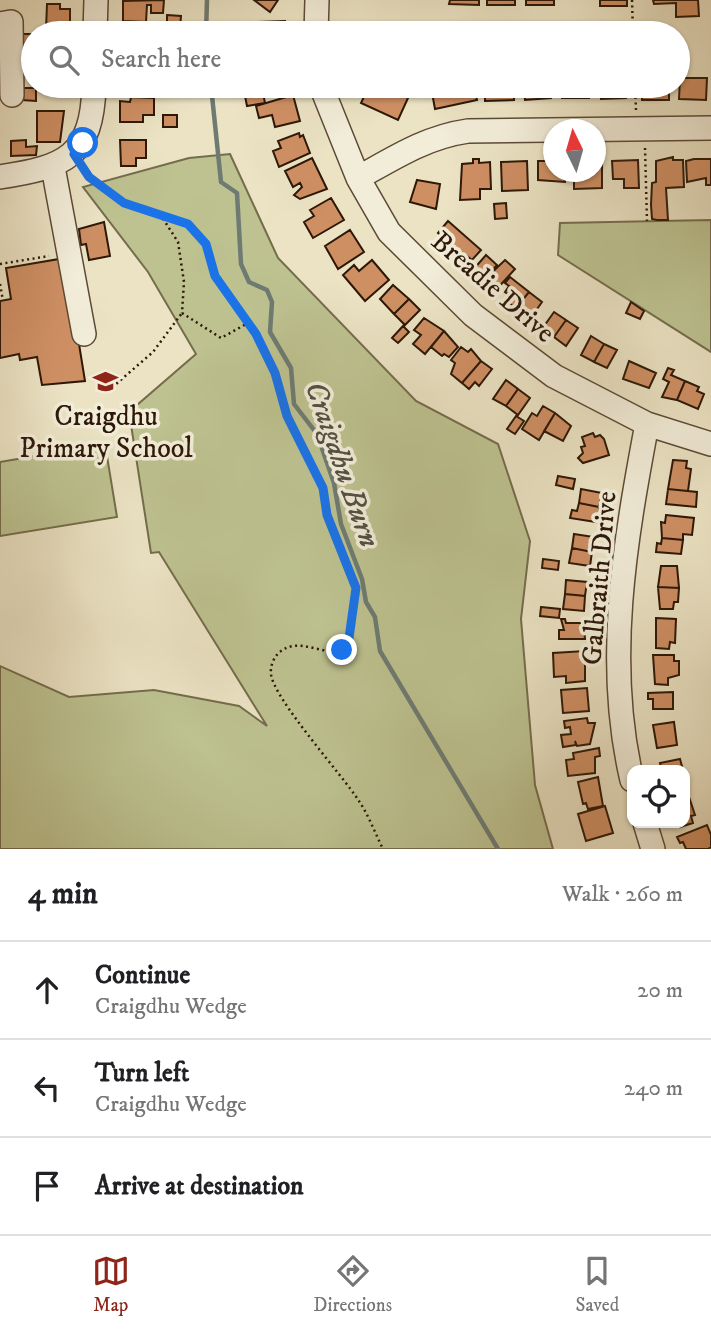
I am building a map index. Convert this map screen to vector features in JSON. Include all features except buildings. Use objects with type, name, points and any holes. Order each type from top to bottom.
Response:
[{"type":"street","points":[[95,21],[96,0]]},
{"type":"street","points":[[316,21],[317,0]]},
{"type":"street","points":[[0,23],[11,22],[12,95]]},
{"type":"street","points":[[0,177],[53,167],[74,154],[88,134],[93,98]]},
{"type":"street","name":"Breadie Drive","points":[[326,98],[358,178],[389,232],[473,315],[554,376],[647,424],[711,444]]},
{"type":"street","points":[[358,178],[410,148],[442,135],[468,131],[711,128]]},
{"type":"street","points":[[53,167],[84,334]]},
{"type":"street","name":"Galbraith Drive","points":[[629,765],[620,709],[620,600],[626,545],[647,424]]},
{"type":"street","points":[[647,828],[653,849]]},
{"type":"path","points":[[632,0],[633,21]]},
{"type":"path","points":[[635,98],[636,121]]},
{"type":"path","points":[[645,136],[647,222]]},
{"type":"path","points":[[74,154],[89,177],[124,203],[188,224],[206,244],[215,276],[248,323],[275,373],[287,416],[323,488],[327,515],[356,588],[349,638],[342,650],[331,654],[299,645],[282,649],[274,658],[271,676],[289,709],[361,803],[383,849]]},
{"type":"path","points":[[108,391],[153,352],[182,313],[184,282],[178,242],[159,214]]},
{"type":"path","points":[[0,264],[69,253]]},
{"type":"path","points":[[0,284],[3,301]]},
{"type":"path","points":[[182,313],[222,338],[248,323]]},
{"type":"green space","points":[[230,154],[278,258],[416,401],[498,444],[530,541],[521,619],[535,785],[553,849],[0,849],[0,666],[69,697],[154,690],[239,706],[267,726],[159,552],[151,553],[129,412],[196,354],[148,272],[83,187],[189,158]]},
{"type":"green space","points":[[711,220],[711,352],[558,255],[560,223]]},
{"type":"green space","points":[[105,444],[117,517],[0,536],[0,462]]},
{"type":"waterway","name":"Craigdhu Burn","points":[[206,21],[207,0]]},
{"type":"waterway","name":"Craigdhu Burn","points":[[212,98],[221,182],[237,193],[241,264],[249,282],[267,290],[272,302],[270,332],[291,368],[294,404],[317,434],[334,483],[341,524],[362,579],[366,602],[375,617],[380,651],[498,849]]},
{"type":"place","name":"Craigdhu Primary School","points":[[106,381]]},
{"type":"route","points":[[83,143],[74,154],[89,177],[124,203],[188,224],[206,244],[215,276],[256,334],[275,373],[287,416],[323,488],[327,515],[356,588],[349,638],[342,650]]}]
